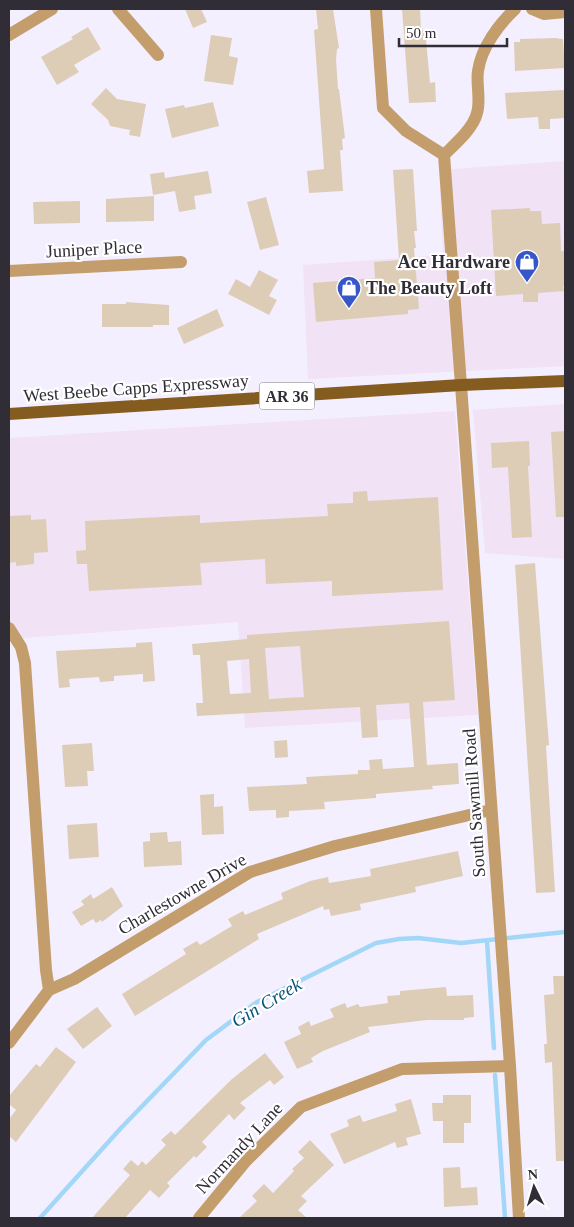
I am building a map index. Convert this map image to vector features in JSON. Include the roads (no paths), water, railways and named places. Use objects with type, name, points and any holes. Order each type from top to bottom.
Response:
[{"type":"main road","name":"West Beebe Capps Expressway","points":[[9,414],[461,385],[565,381]]},
{"type":"street","points":[[9,35],[52,9]]},
{"type":"street","points":[[118,9],[158,55]]},
{"type":"street","points":[[376,9],[383,108],[406,131],[444,155],[463,136],[477,114],[478,70],[486,46],[505,18],[515,9]]},
{"type":"street","points":[[532,9],[544,14],[565,12]]},
{"type":"street","name":"South Sawmill Road","points":[[444,155],[502,949],[518,1218]]},
{"type":"street","name":"Juniper Place","points":[[9,271],[181,262]]},
{"type":"street","points":[[9,628],[21,647],[25,663],[45,960],[50,990]]},
{"type":"street","name":"Charlestowne Drive","points":[[9,1043],[50,990],[74,979],[250,872],[335,846],[491,810]]},
{"type":"street","name":"Normandy Lane","points":[[199,1218],[246,1162],[301,1107],[402,1069],[510,1066]]},
{"type":"waterway","name":"Gin Creek","points":[[40,1218],[121,1128],[206,1040],[257,1002],[376,943],[418,938],[461,943],[565,932]]},
{"type":"waterway","points":[[487,941],[494,1048]]},
{"type":"waterway","points":[[495,1075],[505,1218]]},
{"type":"place","name":"Ace Hardware","points":[[527,283]]},
{"type":"place","name":"The Beauty Loft","points":[[349,309]]}]
